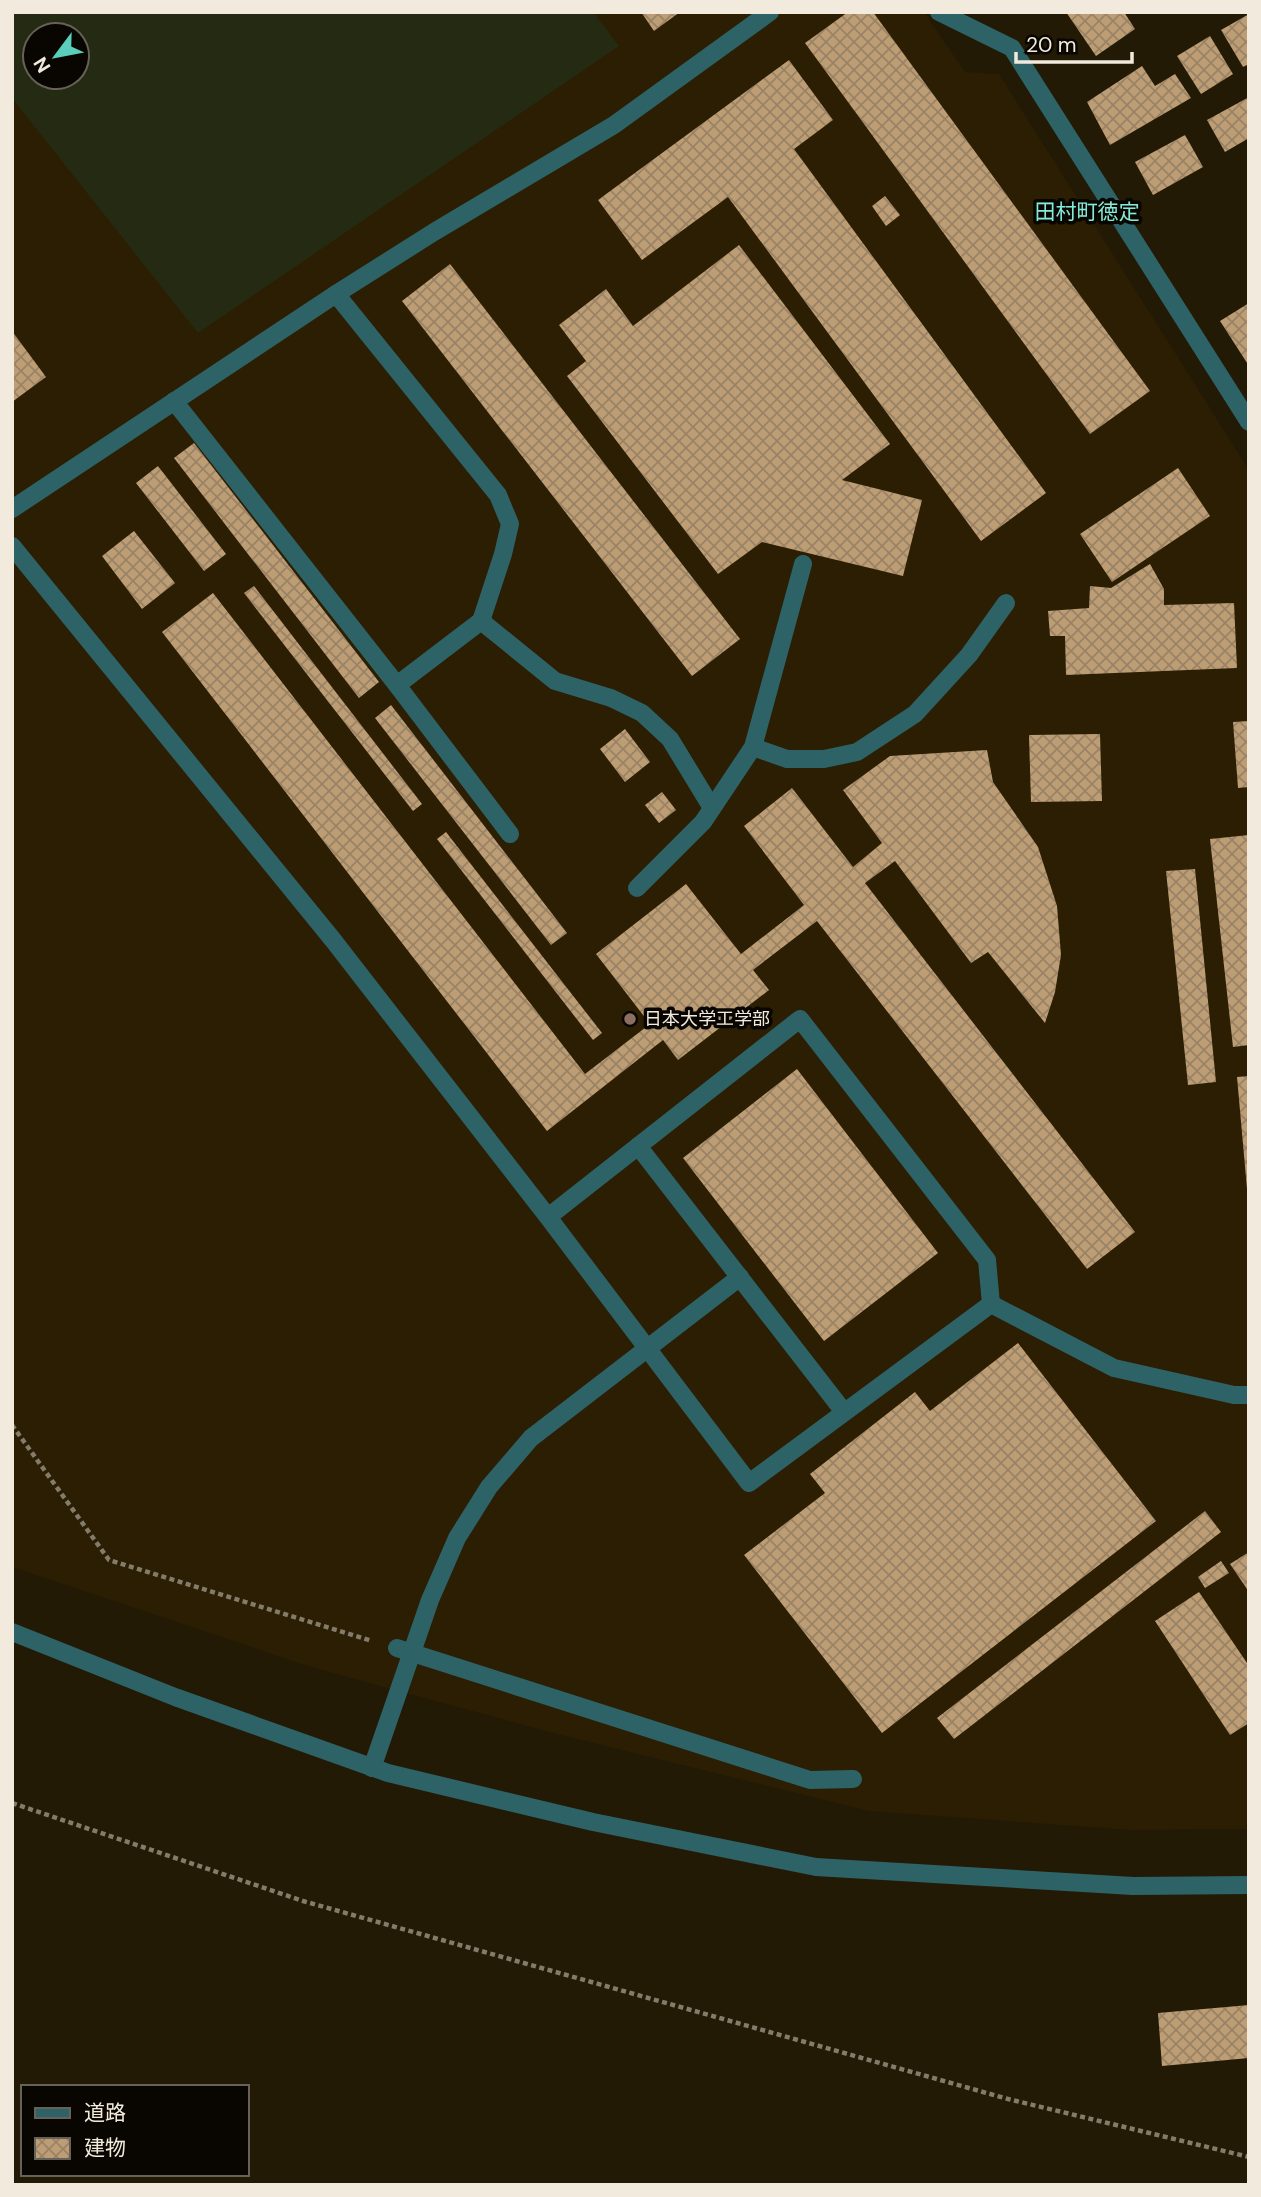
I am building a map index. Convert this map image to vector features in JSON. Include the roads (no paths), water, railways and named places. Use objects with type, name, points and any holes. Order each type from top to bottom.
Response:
[{"type":"street","points":[[12,509],[336,294],[614,125],[770,12]]},
{"type":"street","points":[[939,12],[1012,48],[1247,416]]},
{"type":"street","points":[[336,294],[498,495],[510,524],[481,621],[397,685]]},
{"type":"street","points":[[174,401],[510,834]]},
{"type":"street","points":[[12,547],[333,940],[548,1217],[749,1483],[991,1304]]},
{"type":"street","points":[[637,888],[703,822],[753,747],[803,564]]},
{"type":"street","points":[[753,747],[787,759],[824,759],[858,752],[915,714],[969,655],[1006,603]]},
{"type":"street","points":[[481,621],[555,681],[611,698],[642,713],[670,739],[712,808]]},
{"type":"street","points":[[548,1217],[800,1018],[987,1260],[991,1304]]},
{"type":"street","points":[[638,1146],[844,1412]]},
{"type":"street","points":[[372,1768],[404,1650],[430,1600],[457,1538],[489,1487],[531,1438],[740,1277]]},
{"type":"street","points":[[991,1304],[1114,1368],[1234,1395],[1249,1395]]},
{"type":"street","points":[[12,1632],[175,1697],[372,1768],[593,1822],[816,1867],[1133,1886],[1249,1885]]},
{"type":"street","points":[[404,1650],[810,1780],[853,1780]]},
{"type":"place","name":"日本大学工学部","points":[[630,1019]]},
{"type":"district","name":"田村町徳定","points":[[1087,212]]}]
